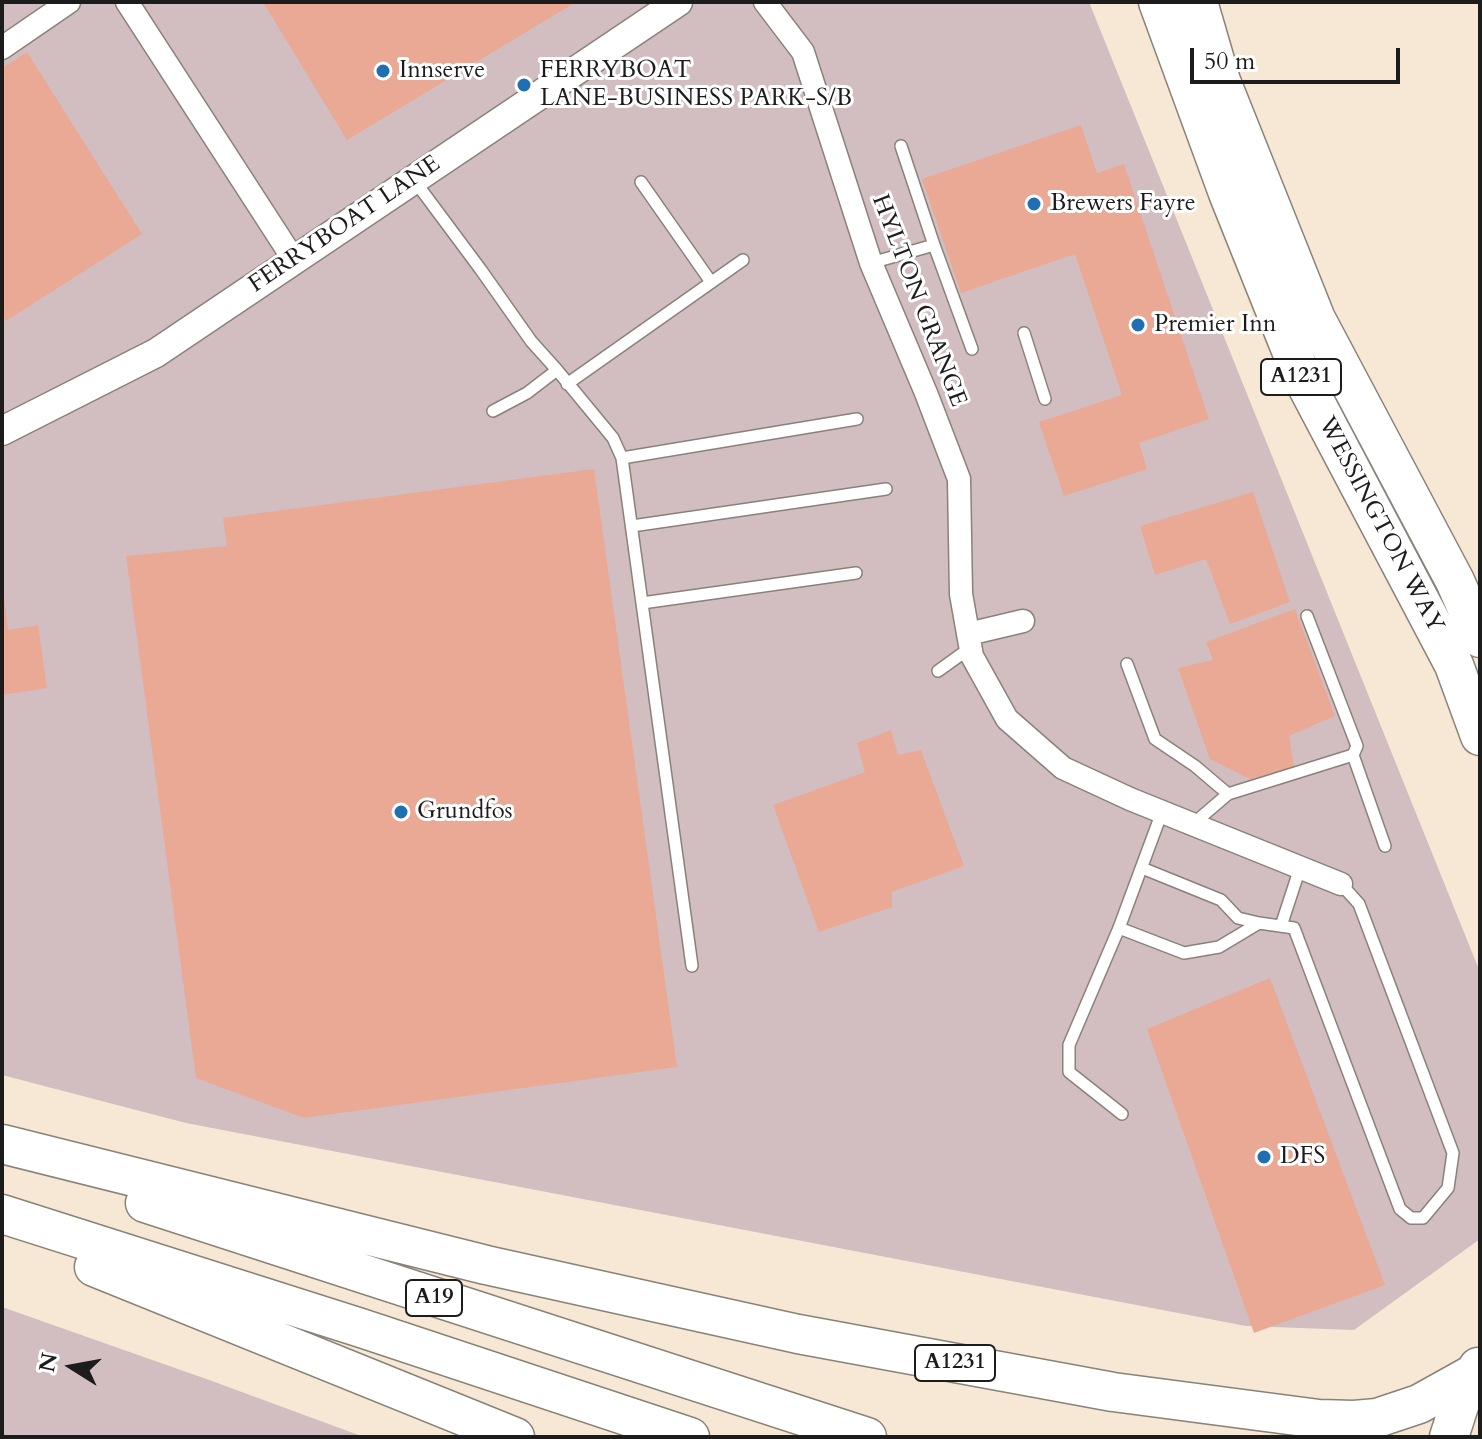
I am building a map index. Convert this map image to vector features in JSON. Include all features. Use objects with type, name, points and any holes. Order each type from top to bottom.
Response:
[{"type":"highway","name":"WESSINGTON WAY","points":[[1158,2],[1228,193],[1301,375],[1454,665],[1480,736]]},
{"type":"highway","name":"WESSINGTON WAY","points":[[1198,2],[1221,81],[1316,319],[1455,581],[1480,638]]},
{"type":"highway","name":"A1231","points":[[2,1144],[486,1265],[798,1334],[1113,1392],[1319,1419],[1377,1418],[1419,1404],[1477,1370]]},
{"type":"highway","name":"A19","points":[[2,1156],[867,1437]]},
{"type":"highway","name":"A19","points":[[2,1214],[690,1437]]},
{"type":"highway","points":[[2,1229],[515,1437]]},
{"type":"highway","name":"A1231","points":[[1449,1437],[1460,1403],[1477,1370]]},
{"type":"street","points":[[2,48],[69,2]]},
{"type":"street","points":[[127,2],[294,260]]},
{"type":"street","name":"FERRYBOAT LANE","points":[[2,431],[156,353],[678,2]]},
{"type":"street","name":"HYLTON GRANGE","points":[[765,2],[803,52],[871,263],[959,479],[961,594],[972,656],[1007,719],[1063,768],[1162,812],[1341,884]]},
{"type":"street","points":[[970,641],[1023,621]]},
{"type":"lane","points":[[901,146],[972,349]]},
{"type":"lane","points":[[414,179],[531,341],[613,438],[622,458],[692,966]]},
{"type":"lane","points":[[641,182],[711,282]]},
{"type":"lane","points":[[871,263],[934,245]]},
{"type":"lane","points":[[567,384],[743,260]]},
{"type":"lane","points":[[1024,333],[1045,399]]},
{"type":"lane","points":[[493,411],[527,393],[557,370]]},
{"type":"lane","points":[[622,458],[857,419]]},
{"type":"lane","points":[[632,526],[886,489]]},
{"type":"lane","points":[[642,603],[856,573]]},
{"type":"lane","points":[[1307,616],[1357,746],[1353,755],[1385,846]]},
{"type":"lane","points":[[938,671],[970,641]]},
{"type":"lane","points":[[1127,664],[1155,739],[1195,766],[1228,794]]},
{"type":"lane","points":[[1193,824],[1228,794],[1353,755]]},
{"type":"lane","points":[[1122,1114],[1069,1072],[1069,1045],[1119,928],[1162,812]]},
{"type":"lane","points":[[1142,868],[1221,900],[1238,918],[1294,928],[1400,1209],[1411,1218],[1423,1218],[1448,1188],[1453,1153],[1359,904],[1341,884]]},
{"type":"lane","points":[[1281,926],[1300,868]]},
{"type":"lane","points":[[1119,928],[1184,953],[1219,947],[1259,923]]},
{"type":"shaded area","points":[[2,2],[1089,2],[1480,972],[1480,1239],[1354,1330],[1246,1326],[186,1123],[2,1075]]},
{"type":"shaded area","points":[[2,1307],[212,1381],[364,1437],[2,1437]]},
{"type":"building","name":"Innserve","points":[[263,2],[576,2],[347,140]]},
{"type":"building","points":[[27,52],[142,234],[6,321],[2,314],[2,68]]},
{"type":"building","points":[[1081,125],[1097,173],[1124,164],[1209,419],[1139,443],[1147,469],[1064,496],[1039,422],[1122,395],[1075,254],[961,293],[922,179]]},
{"type":"building","name":"Grundfos","points":[[594,469],[677,1067],[304,1118],[196,1078],[126,556],[227,546],[223,518]]},
{"type":"building","points":[[1253,492],[1290,602],[1230,624],[1206,559],[1155,575],[1140,526]]},
{"type":"building","points":[[4,598],[8,630],[38,625],[47,688],[2,695]]},
{"type":"building","points":[[1295,609],[1335,716],[1289,736],[1294,767],[1252,780],[1210,759],[1178,668],[1213,660],[1206,642]]},
{"type":"building","points":[[891,730],[898,755],[921,750],[964,866],[892,892],[892,907],[819,932],[773,805],[865,772],[857,743]]},
{"type":"building","name":"DFS","points":[[1270,978],[1385,1285],[1254,1333],[1147,1029]]},
{"type":"place","name":"Innserve","points":[[383,71]]},
{"type":"place","name":"FERRYBOAT LANE-BUSINESS PARK-S/B","points":[[524,85]]},
{"type":"place","name":"Brewers Fayre","points":[[1034,204]]},
{"type":"place","name":"Premier Inn","points":[[1138,325]]},
{"type":"place","name":"Grundfos","points":[[401,812]]},
{"type":"place","name":"DFS","points":[[1264,1157]]}]
